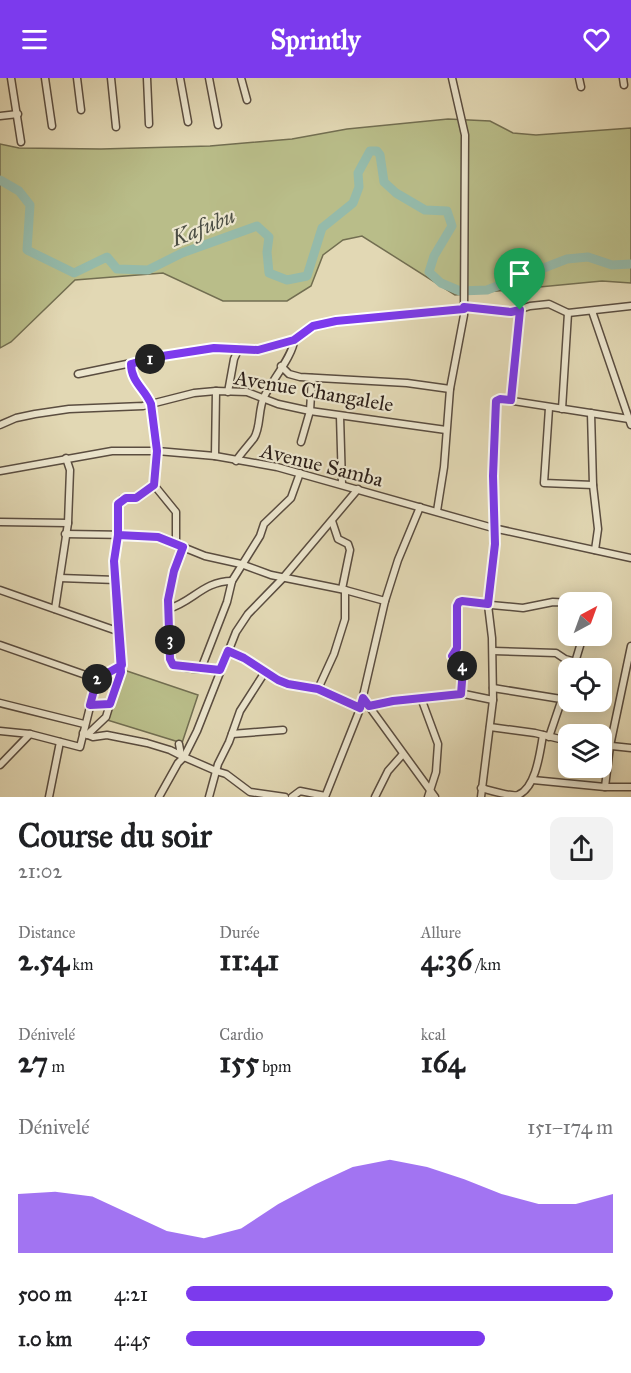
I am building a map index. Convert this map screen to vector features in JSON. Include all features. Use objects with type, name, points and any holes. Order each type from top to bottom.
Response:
[{"type":"street","points":[[11,78],[21,142]]},
{"type":"street","points":[[45,78],[52,126]]},
{"type":"street","points":[[77,78],[81,110]]},
{"type":"street","points":[[111,78],[116,127]]},
{"type":"street","points":[[147,78],[149,124]]},
{"type":"street","points":[[180,78],[188,122]]},
{"type":"street","points":[[209,78],[219,125]]},
{"type":"street","points":[[241,78],[247,100]]},
{"type":"street","points":[[437,512],[444,467],[450,389],[464,308],[465,135],[452,78]]},
{"type":"street","points":[[579,78],[581,87]]},
{"type":"street","points":[[0,116],[18,114]]},
{"type":"street","points":[[78,374],[190,351],[214,348],[258,350],[294,340],[313,326],[336,321],[464,308],[511,312],[549,304],[568,313],[631,306]]},
{"type":"street","points":[[511,400],[520,310]]},
{"type":"street","points":[[592,311],[630,422]]},
{"type":"street","points":[[562,409],[568,313]]},
{"type":"street","points":[[236,460],[258,430],[259,414],[264,398],[280,366],[294,347],[294,340]]},
{"type":"street","points":[[228,392],[234,359],[239,348]]},
{"type":"street","points":[[131,364],[132,376],[151,404],[157,451],[154,485],[176,512],[176,543]]},
{"type":"street","points":[[280,366],[289,374],[312,378],[407,383],[450,389]]},
{"type":"street","points":[[301,442],[310,411],[312,378]]},
{"type":"street","points":[[215,456],[216,391]]},
{"type":"street","name":"Avenue Changalele","points":[[0,425],[16,418],[60,410],[151,404],[194,393],[216,391],[247,392],[278,404],[310,411],[446,430]]},
{"type":"street","points":[[481,797],[493,700],[493,651],[488,604],[495,544],[496,401],[511,400],[630,422]]},
{"type":"street","points":[[549,408],[544,483],[593,485]]},
{"type":"street","points":[[591,413],[593,485],[598,529],[596,550]]},
{"type":"street","points":[[340,416],[342,484]]},
{"type":"street","name":"Avenue Samba","points":[[0,471],[112,451],[157,451],[215,456],[300,473],[494,528],[631,558]]},
{"type":"street","points":[[55,609],[68,523],[70,470],[66,458]]},
{"type":"street","points":[[201,669],[227,602],[232,581],[260,536],[264,524],[291,498],[300,473]]},
{"type":"street","points":[[85,734],[106,717],[121,672],[114,561],[118,535],[118,504],[126,498],[136,498],[154,485]]},
{"type":"street","points":[[159,797],[197,731],[236,632],[248,614],[283,578],[358,489]]},
{"type":"street","points":[[292,797],[300,791],[325,796],[360,708],[385,600],[398,560],[420,507]]},
{"type":"street","points":[[318,689],[334,654],[345,620],[343,589],[350,550],[348,544],[338,539],[332,521]]},
{"type":"street","points":[[0,522],[68,523]]},
{"type":"street","points":[[65,534],[158,537],[205,556],[241,564],[283,578],[343,589],[385,600]]},
{"type":"street","points":[[183,547],[174,571],[168,600],[171,662],[173,665],[220,670]]},
{"type":"street","points":[[60,578],[116,580]]},
{"type":"street","points":[[168,609],[185,603],[206,586],[232,581]]},
{"type":"street","points":[[0,590],[120,632]]},
{"type":"street","points":[[461,694],[463,669],[452,656],[457,648],[458,604],[462,601],[523,608],[558,602]]},
{"type":"street","points":[[0,645],[97,679]]},
{"type":"street","points":[[612,736],[631,646]]},
{"type":"street","points":[[228,651],[288,684],[318,689],[360,708]]},
{"type":"street","points":[[493,651],[556,653],[564,658]]},
{"type":"street","points":[[0,731],[30,734],[80,747],[97,679],[122,665]]},
{"type":"street","points":[[209,797],[216,771],[240,711],[265,672]]},
{"type":"street","points":[[622,685],[631,686]]},
{"type":"street","points":[[493,688],[558,699]]},
{"type":"street","points":[[369,706],[393,701],[461,694],[493,700]]},
{"type":"street","points":[[363,698],[429,793],[435,797]]},
{"type":"street","points":[[421,699],[438,744],[436,772],[429,793]]},
{"type":"street","points":[[0,703],[84,724]]},
{"type":"street","points":[[90,705],[110,704]]},
{"type":"street","points":[[481,788],[518,795],[533,780],[546,736],[558,706]]},
{"type":"street","points":[[490,727],[505,727],[558,739]]},
{"type":"street","points":[[232,734],[283,730]]},
{"type":"street","points":[[0,765],[30,734]]},
{"type":"street","points":[[85,734],[93,737],[107,735],[147,743],[226,774],[234,778],[244,789],[257,795],[285,797]]},
{"type":"street","points":[[49,797],[60,742]]},
{"type":"street","points":[[179,744],[183,756]]},
{"type":"street","points":[[612,746],[631,748]]},
{"type":"street","points":[[375,797],[388,771],[403,754]]},
{"type":"street","points":[[603,787],[605,778]]},
{"type":"street","points":[[533,780],[631,788]]},
{"type":"green space","points":[[448,119],[490,121],[513,133],[536,135],[631,128],[631,283],[602,281],[455,295],[362,236],[343,240],[323,255],[311,286],[287,301],[223,301],[163,273],[75,280],[11,342],[0,348],[0,144],[19,148],[101,149],[210,146],[292,139],[347,129]]},
{"type":"green space","points":[[121,669],[198,695],[182,743],[104,719]]},
{"type":"waterway","name":"Kafubu","points":[[0,180],[19,191],[30,205],[27,250],[74,273],[107,257],[117,269],[148,270],[182,253],[257,226],[269,237],[267,252],[269,273],[287,280],[307,276],[322,228],[353,203],[359,187],[358,173],[370,151],[377,151],[380,155],[384,182],[396,193],[425,210],[447,211],[452,226],[434,256],[429,272],[441,283],[460,291],[487,290],[567,259],[588,257],[612,265],[631,264]]},
{"type":"route","points":[[520,310],[511,312],[464,307],[464,309],[336,321],[313,326],[294,340],[258,350],[214,348],[156,357],[131,364],[132,376],[151,404],[157,464],[154,485],[136,498],[126,498],[118,504],[118,535],[114,561],[122,665],[97,679],[90,705],[110,704],[121,672],[122,665],[120,632],[114,561],[118,535],[158,537],[183,547],[174,571],[168,600],[170,659],[173,665],[220,670],[228,651],[244,658],[278,680],[318,689],[360,708],[363,698],[369,706],[393,701],[461,694],[463,669],[452,658],[457,648],[457,606],[462,601],[488,604],[495,544],[493,476],[496,401],[497,399],[511,400],[520,310]]}]
